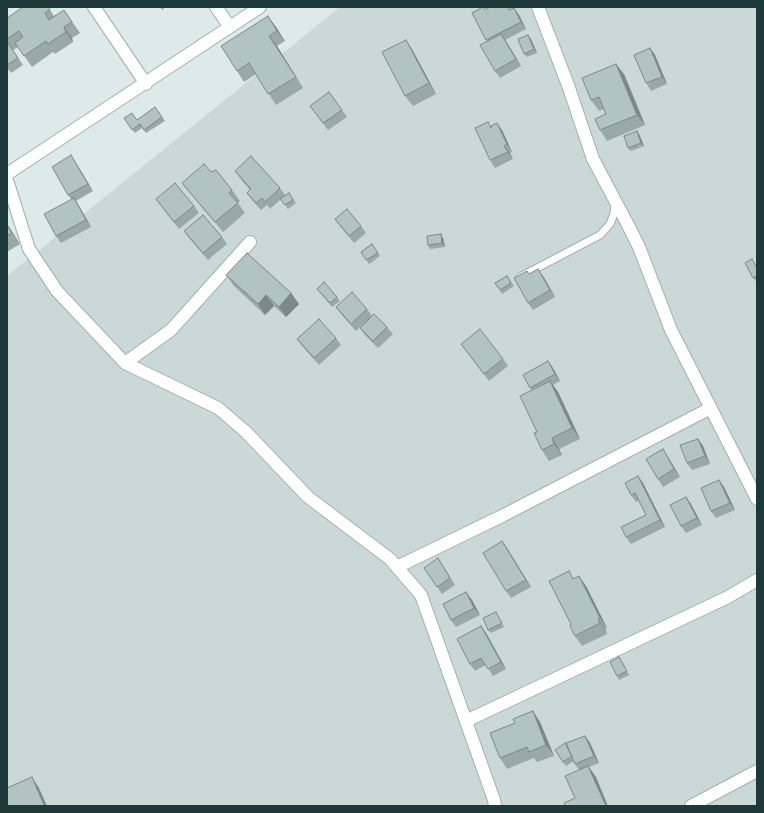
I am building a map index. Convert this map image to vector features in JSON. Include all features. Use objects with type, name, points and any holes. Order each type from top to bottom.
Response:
[{"type":"street","points":[[94,7],[146,84]]},
{"type":"street","points":[[216,7],[230,27]]},
{"type":"street","points":[[7,174],[146,84],[260,7]]},
{"type":"street","points":[[538,7],[568,85],[593,159],[639,247],[671,330],[757,499]]},
{"type":"street","points":[[7,180],[30,249],[58,291],[125,363],[218,408],[246,432],[308,497],[390,559],[421,594],[495,806]]},
{"type":"street","points":[[125,363],[171,330],[250,242]]},
{"type":"street","points":[[397,567],[502,516],[711,408]]},
{"type":"street","points":[[466,721],[728,597],[757,580]]},
{"type":"street","points":[[691,806],[757,771]]},
{"type":"lane","points":[[520,277],[600,235],[610,224],[614,214],[616,201]]},
{"type":"shaded area","points":[[340,7],[757,7],[757,806],[7,806],[7,276]]},
{"type":"building","points":[[23,7],[48,7],[50,10],[45,13],[49,20],[64,10],[72,22],[64,27],[66,32],[48,44],[46,41],[24,56],[15,43],[23,37],[19,31],[7,39],[7,18]]},
{"type":"building","points":[[483,7],[485,10],[490,7],[508,7],[509,10],[514,8],[521,22],[486,40],[472,13]]},
{"type":"building","points":[[268,16],[277,31],[269,36],[296,77],[268,94],[249,63],[237,71],[221,46]]},
{"type":"building","points":[[501,34],[516,59],[495,71],[480,45]]},
{"type":"building","points":[[528,35],[534,49],[524,54],[518,39]]},
{"type":"building","points":[[406,40],[429,83],[405,96],[382,52]]},
{"type":"building","points":[[8,43],[18,58],[7,65],[7,44]]},
{"type":"building","points":[[650,48],[662,77],[646,83],[634,55]]},
{"type":"building","points":[[616,64],[637,115],[600,130],[595,119],[606,114],[599,97],[591,100],[582,78]]},
{"type":"building","points":[[329,92],[342,110],[323,123],[310,106]]},
{"type":"building","points":[[155,107],[162,117],[144,130],[140,124],[132,130],[124,118],[132,113],[137,120]]},
{"type":"building","points":[[488,122],[491,128],[491,126],[497,123],[507,144],[504,146],[508,152],[490,160],[475,128]]},
{"type":"building","points":[[637,131],[641,143],[628,148],[624,136]]},
{"type":"building","points":[[71,155],[88,184],[68,195],[52,167]]},
{"type":"building","points":[[251,156],[280,188],[265,202],[262,198],[256,203],[247,193],[251,189],[235,171]]},
{"type":"building","points":[[204,164],[211,172],[216,170],[232,190],[229,193],[238,203],[215,222],[182,183]]},
{"type":"building","points":[[175,183],[194,206],[174,222],[156,199]]},
{"type":"building","points":[[289,193],[293,200],[285,205],[280,199]]},
{"type":"building","points":[[74,198],[86,220],[56,236],[44,214]]},
{"type":"building","points":[[347,209],[361,226],[349,236],[335,219]]},
{"type":"building","points":[[203,215],[222,237],[203,253],[184,231]]},
{"type":"building","points":[[7,225],[12,233],[7,236]]},
{"type":"building","points":[[441,234],[442,243],[428,245],[427,236]]},
{"type":"building","points":[[372,244],[378,253],[366,260],[361,252]]},
{"type":"building","points":[[247,253],[291,293],[279,307],[266,295],[258,304],[226,275]]},
{"type":"building","points":[[752,259],[757,268],[757,276],[753,278],[745,263]]},
{"type":"building","points":[[538,269],[550,290],[528,303],[514,278],[527,271],[529,274]]},
{"type":"building","points":[[507,276],[511,283],[500,290],[495,283]]},
{"type":"building","points":[[324,282],[337,297],[330,303],[317,289]]},
{"type":"building","points":[[352,292],[367,309],[351,324],[336,307]]},
{"type":"building","points":[[374,314],[387,327],[373,341],[360,328]]},
{"type":"building","points":[[319,319],[336,338],[314,358],[297,339]]},
{"type":"building","points":[[480,329],[503,359],[484,374],[461,344]]},
{"type":"building","points":[[548,361],[555,374],[530,388],[523,375]]},
{"type":"building","points":[[550,381],[572,428],[552,438],[554,444],[542,450],[534,433],[537,432],[520,396]]},
{"type":"building","points":[[698,439],[705,456],[687,463],[680,445]]},
{"type":"building","points":[[663,449],[674,469],[658,479],[646,459]]},
{"type":"building","points":[[638,476],[660,520],[626,537],[621,527],[646,515],[635,493],[631,495],[625,483]]},
{"type":"building","points":[[719,480],[730,503],[711,511],[701,488]]},
{"type":"building","points":[[686,497],[697,518],[681,526],[670,505]]},
{"type":"building","points":[[502,541],[526,580],[506,591],[483,553]]},
{"type":"building","points":[[438,558],[450,578],[437,587],[424,568]]},
{"type":"building","points":[[569,571],[573,579],[579,576],[600,618],[598,619],[600,623],[575,636],[570,626],[571,624],[549,581]]},
{"type":"building","points":[[466,592],[474,608],[451,620],[443,604]]},
{"type":"building","points":[[496,612],[502,623],[488,630],[483,618]]},
{"type":"building","points":[[481,626],[501,662],[488,669],[481,658],[470,664],[457,639]]},
{"type":"building","points":[[619,657],[627,671],[617,676],[610,662]]},
{"type":"building","points":[[533,711],[546,745],[529,752],[527,747],[500,758],[490,733],[515,723],[513,719]]},
{"type":"building","points":[[585,736],[594,756],[575,764],[566,743]]},
{"type":"building","points":[[565,743],[572,756],[563,762],[555,750]]},
{"type":"building","points":[[588,766],[606,806],[565,806],[564,803],[575,798],[565,776]]},
{"type":"building","points":[[32,777],[44,805],[7,806],[7,788]]}]
